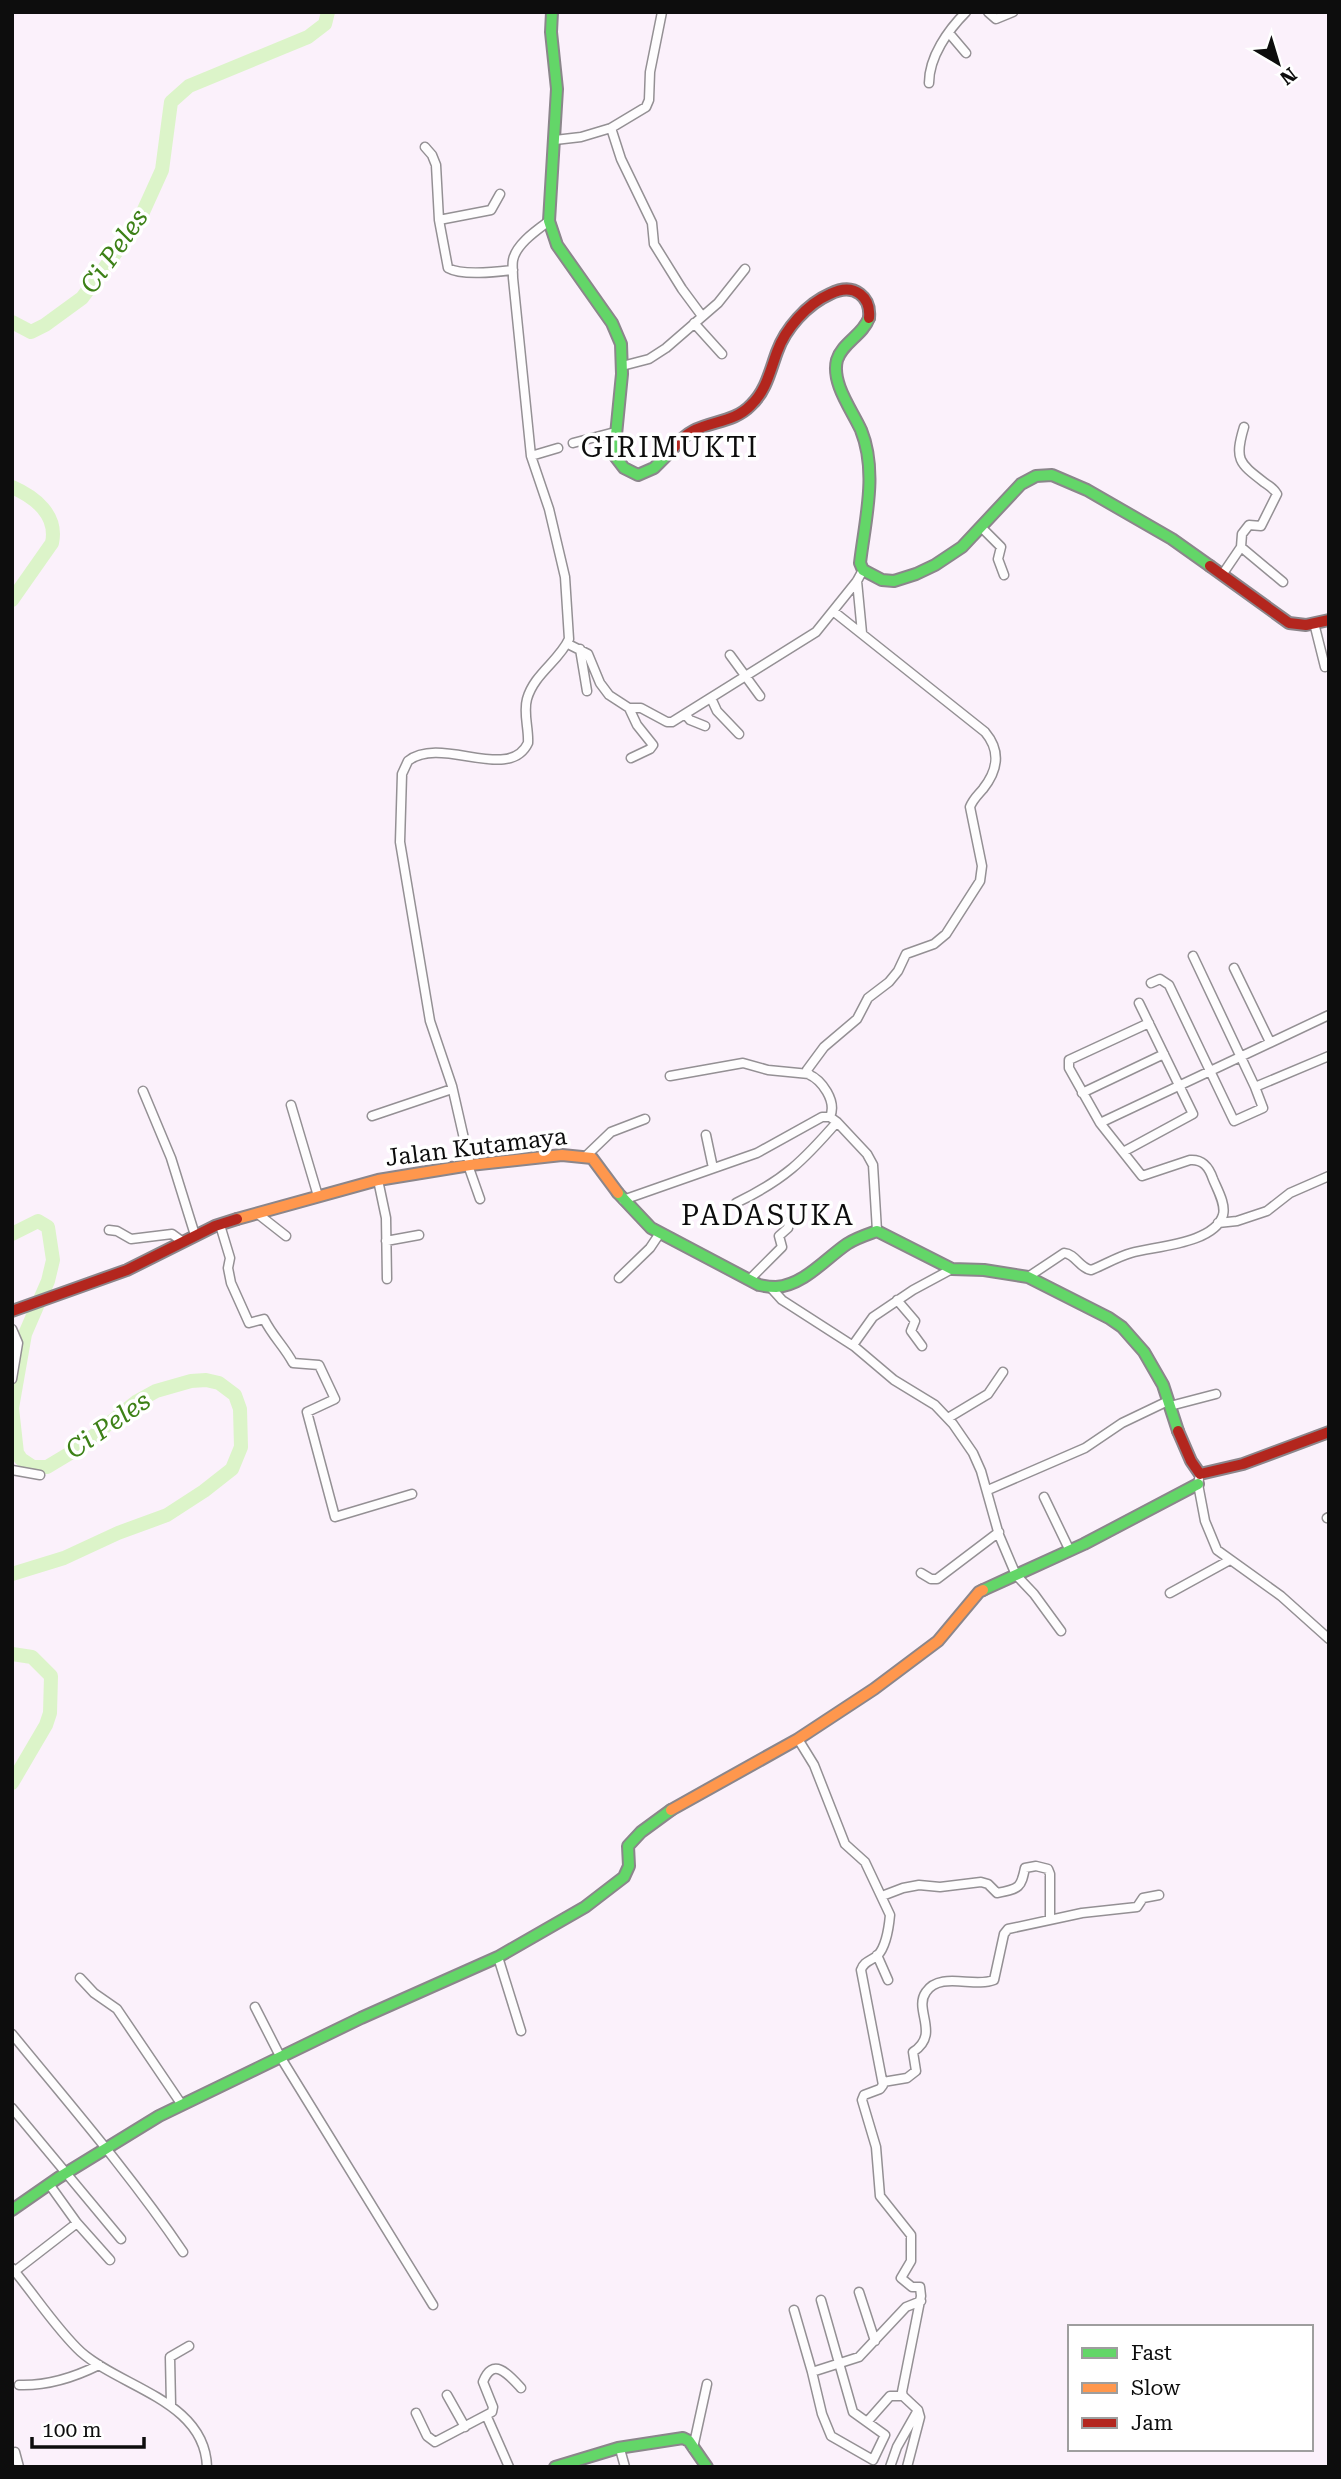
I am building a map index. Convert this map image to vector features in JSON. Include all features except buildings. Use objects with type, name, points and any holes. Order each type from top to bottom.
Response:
[{"type":"main road","points":[[552,12],[551,32],[558,89],[549,221],[557,245],[616,330],[621,344],[622,366],[613,452],[617,460],[633,474],[651,472],[686,435],[737,415],[756,402],[789,330],[808,309],[834,291],[849,288],[859,292],[867,303],[869,317],[840,351],[836,364],[838,376],[862,431],[867,451],[867,511],[860,563],[863,570],[871,576],[887,581],[916,574],[951,556],[1021,484],[1036,476],[1052,475],[1087,490],[1172,539],[1289,623],[1301,625],[1329,621]]},
{"type":"main road","name":"Jalan Kutamaya","points":[[12,1311],[127,1270],[220,1225],[318,1196],[378,1180],[469,1165],[562,1155],[586,1156],[603,1170],[638,1217],[660,1233],[749,1280],[772,1289]]},
{"type":"main road","points":[[772,1289],[790,1285],[849,1240],[877,1231],[952,1269],[984,1270],[1028,1277],[1122,1327],[1151,1363],[1163,1385],[1180,1436],[1199,1479]]},
{"type":"main road","points":[[12,2210],[159,2116],[361,2018],[498,1957],[585,1907],[625,1877],[629,1866],[628,1846],[641,1832],[680,1803],[798,1739],[874,1689],[945,1634],[979,1592],[1070,1550],[1199,1479],[1329,1432]]},
{"type":"main road","points":[[555,2467],[578,2463],[620,2449],[683,2438],[689,2441],[707,2467]]},
{"type":"street","points":[[555,140],[581,137],[611,128],[647,104],[650,72],[662,12]]},
{"type":"street","points":[[929,83],[930,66],[948,33],[966,12]]},
{"type":"street","points":[[988,12],[996,19],[1013,12]]},
{"type":"street","points":[[948,33],[966,53]]},
{"type":"street","points":[[611,128],[626,173],[652,223],[654,244],[702,316]]},
{"type":"street","points":[[425,147],[436,165],[439,220],[450,269],[487,272],[513,270]]},
{"type":"street","points":[[439,220],[491,210],[500,194]]},
{"type":"street","points":[[480,1199],[469,1165],[453,1089],[430,1021],[400,842],[403,768],[416,756],[437,752],[492,760],[518,755],[528,743],[528,697],[542,673],[568,643],[570,634],[565,577],[549,509],[531,456],[513,270],[516,253],[532,234],[549,221]]},
{"type":"street","points":[[622,366],[649,359],[718,303],[745,269]]},
{"type":"street","points":[[694,323],[722,354]]},
{"type":"street","points":[[1222,575],[1241,547],[1244,531],[1250,525],[1261,526],[1277,493],[1242,465],[1238,447],[1244,427]]},
{"type":"street","points":[[573,443],[615,432]]},
{"type":"street","points":[[531,456],[558,448]]},
{"type":"street","points":[[981,527],[1001,547],[998,559],[1004,575]]},
{"type":"street","points":[[1241,547],[1283,582]]},
{"type":"street","points":[[629,708],[641,708],[667,722],[685,714],[816,632],[863,570]]},
{"type":"street","points":[[857,581],[862,633]]},
{"type":"street","points":[[809,1074],[807,1070],[824,1047],[856,1020],[864,1002],[889,982],[905,956],[941,939],[977,888],[982,872],[970,807],[991,778],[996,763],[994,744],[985,733],[833,611]]},
{"type":"street","points":[[1314,623],[1325,667]]},
{"type":"street","points":[[568,643],[588,654],[605,691],[629,708],[637,725],[653,745],[631,758]]},
{"type":"street","points":[[580,649],[587,691]]},
{"type":"street","points":[[730,655],[760,696]]},
{"type":"street","points":[[711,698],[718,711],[739,734]]},
{"type":"street","points":[[685,714],[705,726]]},
{"type":"street","points":[[1151,984],[1160,979],[1169,985],[1234,1121],[1263,1109],[1193,956]]},
{"type":"street","points":[[1234,968],[1270,1042]]},
{"type":"street","points":[[1123,1152],[1192,1116],[1139,1003]]},
{"type":"street","points":[[1100,1123],[1329,1015]]},
{"type":"street","points":[[1149,1023],[1069,1060],[1068,1067],[1100,1123],[1144,1177],[1190,1160],[1202,1163],[1210,1171],[1223,1207],[1218,1223]]},
{"type":"street","points":[[1082,1093],[1164,1054]]},
{"type":"street","points":[[1255,1087],[1329,1056]]},
{"type":"street","points":[[670,1076],[739,1063],[789,1073],[809,1074],[819,1080],[825,1087],[834,1119],[867,1154],[873,1165],[877,1231]]},
{"type":"street","points":[[372,1116],[453,1089]]},
{"type":"street","points":[[143,1091],[171,1158],[195,1235]]},
{"type":"street","points":[[291,1105],[318,1196]]},
{"type":"street","points":[[623,1200],[757,1153],[822,1117],[834,1119]]},
{"type":"street","points":[[586,1156],[611,1132],[646,1119]]},
{"type":"street","points":[[736,1203],[784,1176],[805,1158],[834,1119]]},
{"type":"street","points":[[706,1135],[713,1168]]},
{"type":"street","points":[[1028,1277],[1064,1254],[1072,1255],[1084,1269],[1091,1270],[1129,1253],[1189,1241],[1218,1223],[1237,1221],[1267,1211],[1290,1193],[1329,1176]]},
{"type":"street","points":[[378,1180],[386,1218],[387,1279]]},
{"type":"street","points":[[258,1214],[286,1236]]},
{"type":"street","points":[[749,1280],[781,1248],[779,1236],[788,1228],[789,1222]]},
{"type":"street","points":[[220,1225],[230,1258],[228,1268],[231,1283],[249,1323],[264,1319],[274,1339],[283,1343],[293,1363],[319,1365],[335,1399],[307,1412],[335,1517],[412,1494]]},
{"type":"street","points":[[109,1230],[131,1238],[172,1234],[183,1242]]},
{"type":"street","points":[[619,1278],[650,1248],[660,1233]]},
{"type":"street","points":[[386,1241],[419,1235]]},
{"type":"street","points":[[853,1345],[873,1317],[952,1269]]},
{"type":"street","points":[[772,1289],[782,1300],[853,1345],[894,1380],[935,1405],[948,1418],[973,1453],[1016,1575],[1034,1594],[1061,1631]]},
{"type":"street","points":[[898,1300],[915,1321],[911,1331],[922,1346]]},
{"type":"street","points":[[12,1329],[18,1343],[12,1379]]},
{"type":"street","points":[[948,1418],[988,1394],[1003,1371]]},
{"type":"street","points":[[988,1490],[1085,1448],[1122,1423],[1169,1404],[1216,1394]]},
{"type":"street","points":[[12,1470],[40,1475]]},
{"type":"street","points":[[1199,1479],[1205,1521],[1214,1546],[1281,1596],[1329,1639]]},
{"type":"street","points":[[1044,1497],[1070,1550]]},
{"type":"street","points":[[921,1573],[931,1579],[937,1579],[999,1532]]},
{"type":"street","points":[[1170,1593],[1230,1560]]},
{"type":"street","points":[[798,1739],[814,1765],[845,1844],[864,1862],[890,1915],[877,1955],[860,1970],[883,2082],[882,2088],[864,2095],[862,2100],[876,2147],[880,2196],[911,2235],[912,2261],[902,2280],[912,2287],[920,2287],[905,2399]]},
{"type":"street","points":[[882,1896],[919,1885],[940,1887],[981,1882],[988,1884],[997,1893],[1005,1892],[1018,1887],[1023,1881],[1025,1868],[1036,1866],[1048,1869],[1050,1874],[1050,1919]]},
{"type":"street","points":[[883,2082],[906,2078],[916,2071],[913,2052],[925,2038],[927,2031],[922,1997],[931,1985],[940,1982],[994,1980],[1006,1930],[1082,1913],[1135,1908],[1143,1898],[1159,1895]]},
{"type":"street","points":[[877,1955],[888,1980]]},
{"type":"street","points":[[498,1957],[521,2031]]},
{"type":"street","points":[[80,1978],[93,1993],[117,2010],[182,2105]]},
{"type":"street","points":[[255,2007],[281,2058],[433,2305]]},
{"type":"street","points":[[12,2034],[107,2147],[183,2252]]},
{"type":"street","points":[[12,2108],[121,2239]]},
{"type":"street","points":[[49,2184],[77,2223],[110,2260]]},
{"type":"street","points":[[77,2223],[14,2270],[78,2349],[120,2379],[171,2405],[186,2418],[203,2444],[207,2467]]},
{"type":"street","points":[[859,2291],[875,2341]]},
{"type":"street","points":[[794,2309],[828,2432],[834,2439],[873,2460],[885,2435],[853,2412],[821,2300]]},
{"type":"street","points":[[812,2372],[859,2357],[906,2307],[920,2301]]},
{"type":"street","points":[[171,2405],[170,2357],[189,2346]]},
{"type":"street","points":[[19,2385],[34,2386],[61,2381],[99,2365]]},
{"type":"street","points":[[416,2413],[433,2443],[487,2417],[493,2409],[484,2387],[487,2375],[499,2368],[504,2369],[521,2388]]},
{"type":"street","points":[[693,2448],[707,2384]]},
{"type":"street","points":[[447,2395],[465,2427]]},
{"type":"street","points":[[867,2422],[890,2396],[905,2399],[918,2410],[920,2417],[907,2467]]},
{"type":"street","points":[[890,2467],[897,2447],[918,2410]]},
{"type":"street","points":[[487,2417],[509,2467]]},
{"type":"street","points":[[620,2449],[625,2467]]},
{"type":"street","points":[[15,2452],[19,2467]]},
{"type":"waterway","name":"Ci Peles","points":[[12,322],[31,332],[82,298],[138,223],[162,170],[171,102],[189,86],[308,37],[325,24],[328,12]]},
{"type":"waterway","name":"Ci Peles","points":[[12,487],[43,508],[52,524],[53,533],[52,543],[12,600]]},
{"type":"waterway","name":"Ci Peles","points":[[12,1234],[38,1221],[48,1227],[53,1260],[48,1281],[25,1334],[12,1408],[17,1453],[21,1459],[33,1467],[47,1467],[77,1449],[136,1402],[156,1391],[191,1381],[206,1380],[219,1383],[235,1395],[240,1409],[241,1447],[232,1469],[167,1515],[118,1533],[64,1558],[12,1574]]},
{"type":"waterway","name":"Ci Peles","points":[[12,1654],[32,1657],[51,1676],[50,1713],[46,1725],[12,1783]]},
{"type":"traffic: fast","points":[[552,12],[551,32],[557,89],[549,221],[557,245],[612,323],[621,344],[622,374],[614,455],[624,468],[638,475],[654,468],[669,453]]},
{"type":"traffic: fast","points":[[869,318],[840,354],[836,369],[843,396],[861,430],[869,462],[869,496],[860,563],[863,570],[882,580],[894,581],[935,565],[962,547],[1021,484],[1036,476],[1052,475],[1087,490],[1172,539],[1210,566]]},
{"type":"traffic: fast","points":[[618,1193],[651,1228],[759,1285],[776,1287],[796,1282],[847,1244],[877,1231],[952,1269],[984,1270],[1028,1277],[1122,1327],[1144,1352],[1163,1385],[1178,1431]]},
{"type":"traffic: fast","points":[[983,1590],[1084,1544],[1198,1484]]},
{"type":"traffic: fast","points":[[12,2210],[58,2178],[159,2116],[361,2018],[498,1957],[585,1907],[624,1877],[629,1866],[628,1846],[641,1832],[671,1810]]},
{"type":"traffic: fast","points":[[555,2467],[618,2448],[683,2438],[689,2441],[707,2467]]},
{"type":"traffic: slow","points":[[237,1219],[378,1180],[470,1165],[562,1155],[592,1158],[618,1193]]},
{"type":"traffic: slow","points":[[671,1810],[798,1739],[874,1689],[938,1641],[983,1590]]},
{"type":"traffic: jam","points":[[669,453],[689,433],[738,415],[751,405],[764,387],[785,335],[798,318],[821,298],[842,290],[857,292],[867,302],[869,318]]},
{"type":"traffic: jam","points":[[1210,566],[1289,623],[1306,625],[1329,620]]},
{"type":"traffic: jam","points":[[12,1311],[127,1270],[215,1226],[237,1219]]},
{"type":"traffic: jam","points":[[1178,1431],[1200,1474],[1243,1464],[1329,1432]]},
{"type":"district","name":"GIRIMUKTI","points":[[670,447]]},
{"type":"district","name":"PADASUKA","points":[[768,1215]]}]
